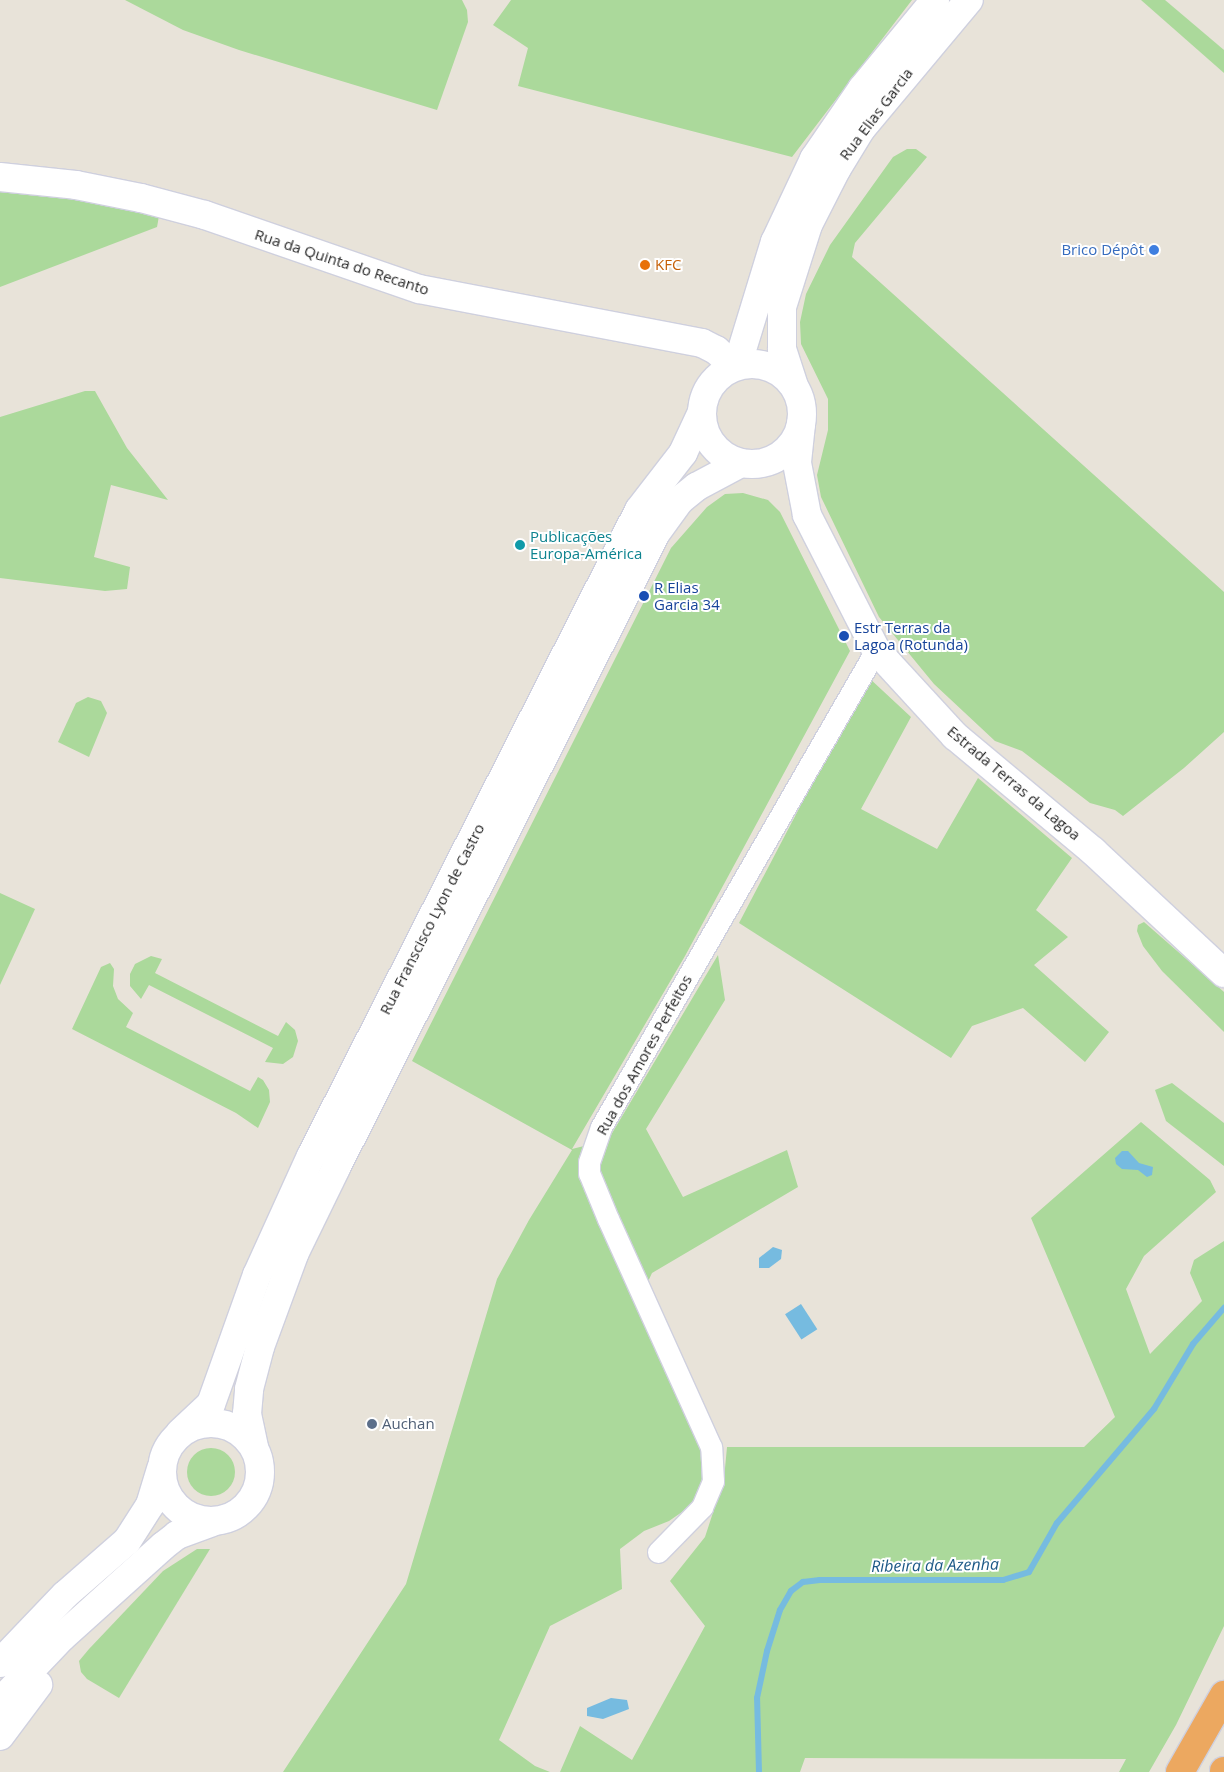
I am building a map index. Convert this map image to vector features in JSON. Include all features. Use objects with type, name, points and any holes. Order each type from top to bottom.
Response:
[{"type":"highway","points":[[1180,1772],[1224,1695]]},
{"type":"street","name":"Rua Elias Garcia","points":[[736,366],[775,242],[814,159],[862,89],[935,0]]},
{"type":"street","name":"Rua Elias Garcia","points":[[794,386],[782,349],[782,307],[808,225],[836,170],[861,129],[969,0]]},
{"type":"street","name":"Rua da Quinta do Recanto","points":[[0,178],[76,185],[142,198],[205,215],[419,289],[694,341],[736,366]]},
{"type":"street","points":[[710,386],[706,362],[694,341],[723,338],[741,328],[758,301]]},
{"type":"street","points":[[765,365],[776,370],[794,386],[802,410],[801,424],[797,437],[778,457],[766,463],[744,464],[715,449],[703,425],[702,412],[710,386],[719,376],[736,366],[765,365]]},
{"type":"street","name":"Rua Franscisco Lyon de Castro","points":[[180,1433],[211,1404],[257,1275],[311,1156],[634,519],[647,496],[684,453],[702,412]]},
{"type":"street","name":"Estrada Terras da Lagoa","points":[[801,424],[797,464],[807,515]]},
{"type":"street","name":"Rua Franscisco Lyon de Castro","points":[[254,1447],[247,1414],[249,1389],[260,1346],[296,1252],[340,1159],[656,533],[666,516],[685,496],[744,464]]},
{"type":"street","name":"Estrada Terras da Lagoa","points":[[744,464],[779,480],[807,515],[876,650],[955,736],[1093,851],[1224,973]]},
{"type":"street","name":"Rua dos Amores Perfeitos","points":[[658,1552],[702,1507],[713,1481],[711,1447],[608,1219],[590,1173],[590,1162],[601,1127],[876,650]]},
{"type":"street","points":[[0,1663],[65,1595],[127,1540],[150,1505],[165,1453],[180,1433],[192,1426],[220,1423],[245,1436],[254,1447],[260,1476],[251,1502],[229,1518],[212,1522],[177,1536],[100,1602],[23,1675],[0,1702]]},
{"type":"street","points":[[162,1466],[166,1494],[174,1506],[198,1520],[212,1522]]},
{"type":"street","points":[[0,1736],[27,1697],[76,1643],[100,1602]]},
{"type":"green space","points":[[125,0],[462,0],[467,10],[468,22],[437,110],[239,50],[183,30]]},
{"type":"green space","points":[[511,0],[912,0],[792,157],[518,86],[528,48],[493,25]]},
{"type":"green space","points":[[1141,0],[1165,0],[1224,50],[1224,73]]},
{"type":"green space","points":[[907,149],[916,149],[927,157],[855,243],[852,257],[1224,592],[1224,732],[1184,768],[1123,816],[1115,810],[1090,803],[1022,751],[995,741],[934,684],[879,617],[821,497],[817,475],[828,430],[828,399],[801,344],[800,322],[806,294],[830,245],[893,157]]},
{"type":"green space","points":[[0,190],[76,199],[159,216],[157,227],[0,287]]},
{"type":"green space","points":[[85,391],[95,391],[127,448],[168,500],[111,485],[94,557],[130,567],[127,589],[105,591],[0,578],[0,417]]},
{"type":"green space","points":[[743,493],[768,500],[780,512],[850,651],[685,956],[572,1149],[608,1140],[718,955],[725,1000],[646,1129],[683,1197],[787,1150],[798,1187],[652,1273],[638,1303],[704,1454],[706,1469],[695,1503],[669,1521],[644,1531],[620,1549],[622,1589],[550,1626],[499,1740],[535,1766],[550,1772],[283,1772],[406,1584],[497,1279],[529,1220],[572,1150],[412,1061],[671,548],[707,507],[725,494]]},
{"type":"green space","points":[[868,677],[911,717],[861,809],[937,849],[978,778],[1072,858],[1036,910],[1068,937],[1034,965],[1109,1032],[1085,1062],[1023,1008],[972,1026],[951,1058],[739,923]]},
{"type":"green space","points":[[88,697],[101,701],[107,713],[89,757],[58,742],[76,703]]},
{"type":"green space","points":[[0,893],[35,909],[0,985]]},
{"type":"green space","points":[[1144,922],[1224,992],[1224,1032],[1162,971],[1143,946],[1137,931],[1138,925]]},
{"type":"green space","points":[[151,956],[162,959],[155,973],[278,1036],[286,1022],[295,1030],[298,1041],[293,1057],[283,1064],[265,1062],[273,1048],[149,985],[141,999],[130,986],[130,974],[135,964]]},
{"type":"green space","points":[[110,963],[114,969],[113,986],[118,999],[133,1013],[126,1027],[250,1091],[258,1077],[263,1080],[269,1090],[270,1102],[258,1128],[236,1113],[72,1029],[101,967]]},
{"type":"green space","points":[[1172,1083],[1224,1123],[1224,1166],[1166,1121],[1155,1090]]},
{"type":"green space","points":[[1141,1122],[1210,1180],[1216,1192],[1144,1256],[1126,1289],[1150,1354],[1202,1301],[1190,1273],[1194,1260],[1224,1241],[1224,1626],[1176,1725],[1149,1772],[1119,1772],[1126,1759],[805,1758],[800,1772],[560,1772],[580,1726],[632,1760],[705,1626],[670,1581],[705,1537],[724,1479],[727,1447],[1084,1447],[1115,1417],[1031,1218]]},
{"type":"green space","points":[[211,1448],[220,1450],[228,1455],[233,1463],[235,1472],[233,1481],[228,1489],[220,1494],[211,1496],[202,1494],[194,1489],[189,1481],[187,1472],[189,1463],[194,1455],[202,1450]]},
{"type":"green space","points":[[197,1549],[210,1549],[119,1698],[87,1679],[81,1672],[79,1661],[89,1649],[163,1571]]},
{"type":"water","points":[[1122,1151],[1128,1151],[1139,1163],[1153,1167],[1152,1175],[1147,1177],[1138,1170],[1122,1169],[1116,1164],[1115,1158]]},
{"type":"water","points":[[773,1247],[782,1250],[781,1259],[769,1268],[759,1268],[759,1258]]},
{"type":"water","points":[[801,1304],[817,1329],[801,1340],[785,1314]]},
{"type":"water","points":[[611,1698],[627,1700],[629,1709],[603,1719],[587,1716],[587,1708]]},
{"type":"waterway","name":"Ribeira da Azenha","points":[[759,1772],[757,1698],[767,1651],[780,1610],[791,1591],[803,1582],[820,1580],[1003,1580],[1029,1572],[1057,1523],[1154,1409],[1193,1344],[1224,1308]]},
{"type":"place","name":"Brico Dépôt","points":[[1154,250]]},
{"type":"place","name":"KFC","points":[[645,265]]},
{"type":"place","name":"Publicações Europa-América","points":[[520,545]]},
{"type":"place","name":"R Elias Garcia 34","points":[[644,596]]},
{"type":"place","name":"Estr Terras da Lagoa (Rotunda)","points":[[844,636]]},
{"type":"place","name":"Auchan","points":[[372,1424]]}]
